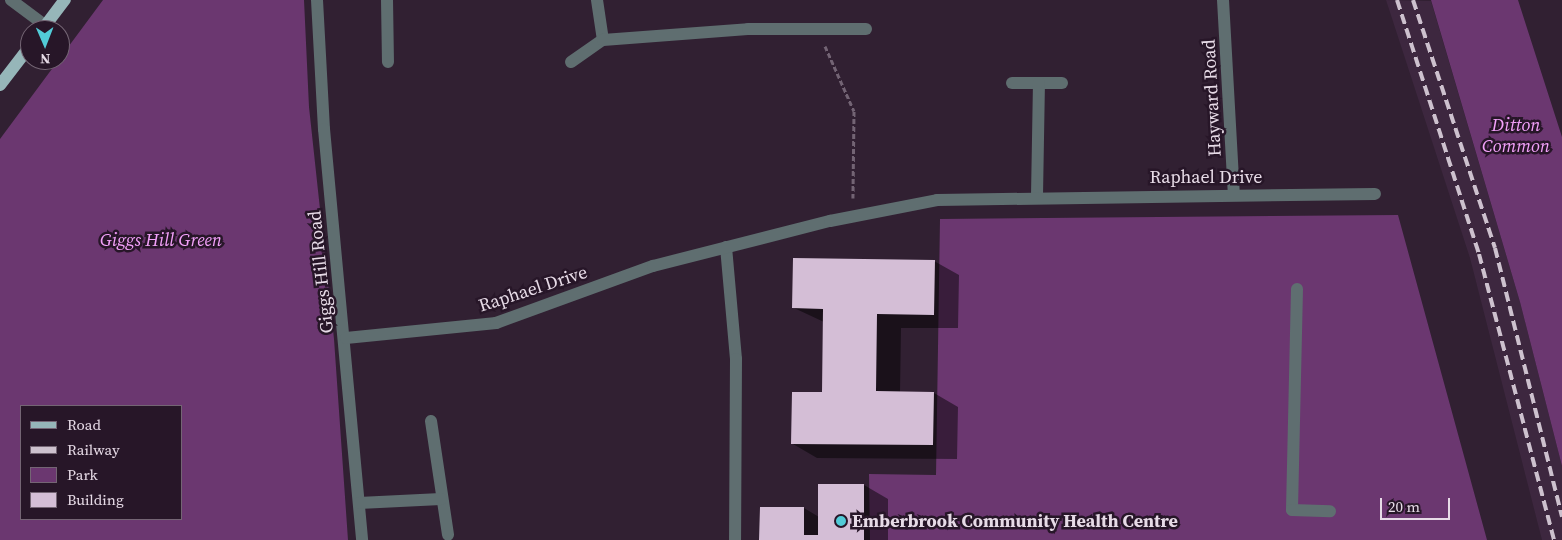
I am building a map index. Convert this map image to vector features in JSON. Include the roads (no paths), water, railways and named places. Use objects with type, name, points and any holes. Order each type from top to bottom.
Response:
[{"type":"main road","points":[[50,20],[65,0]]},
{"type":"main road","points":[[0,85],[20,59]]},
{"type":"street","points":[[11,0],[35,20]]},
{"type":"street","name":"Giggs Hill Road","points":[[317,0],[324,129],[346,338],[362,540]]},
{"type":"street","points":[[387,0],[388,62]]},
{"type":"street","points":[[597,0],[603,40]]},
{"type":"street","name":"Hayward Road","points":[[1223,0],[1234,194]]},
{"type":"street","points":[[571,62],[603,40],[815,29],[866,29]]},
{"type":"street","points":[[1012,83],[1062,83]]},
{"type":"street","points":[[1037,196],[1039,83]]},
{"type":"street","name":"Raphael Drive","points":[[346,338],[496,323],[652,266],[859,215],[937,200],[1037,196],[1375,194]]},
{"type":"street","points":[[726,247],[736,359],[735,540]]},
{"type":"street","points":[[1297,289],[1292,510],[1330,511]]},
{"type":"street","points":[[431,421],[441,499],[448,535]]},
{"type":"street","points":[[360,503],[441,499]]},
{"type":"railway","points":[[1397,0],[1479,254],[1554,540]]},
{"type":"railway","points":[[1413,0],[1495,248],[1562,517]]},
{"type":"place","name":"Emberbrook Community Health Centre","points":[[841,521]]},
{"type":"park label","name":"Ditton Common","points":[[1516,136]]},
{"type":"park label","name":"Giggs Hill Green","points":[[161,240]]}]
